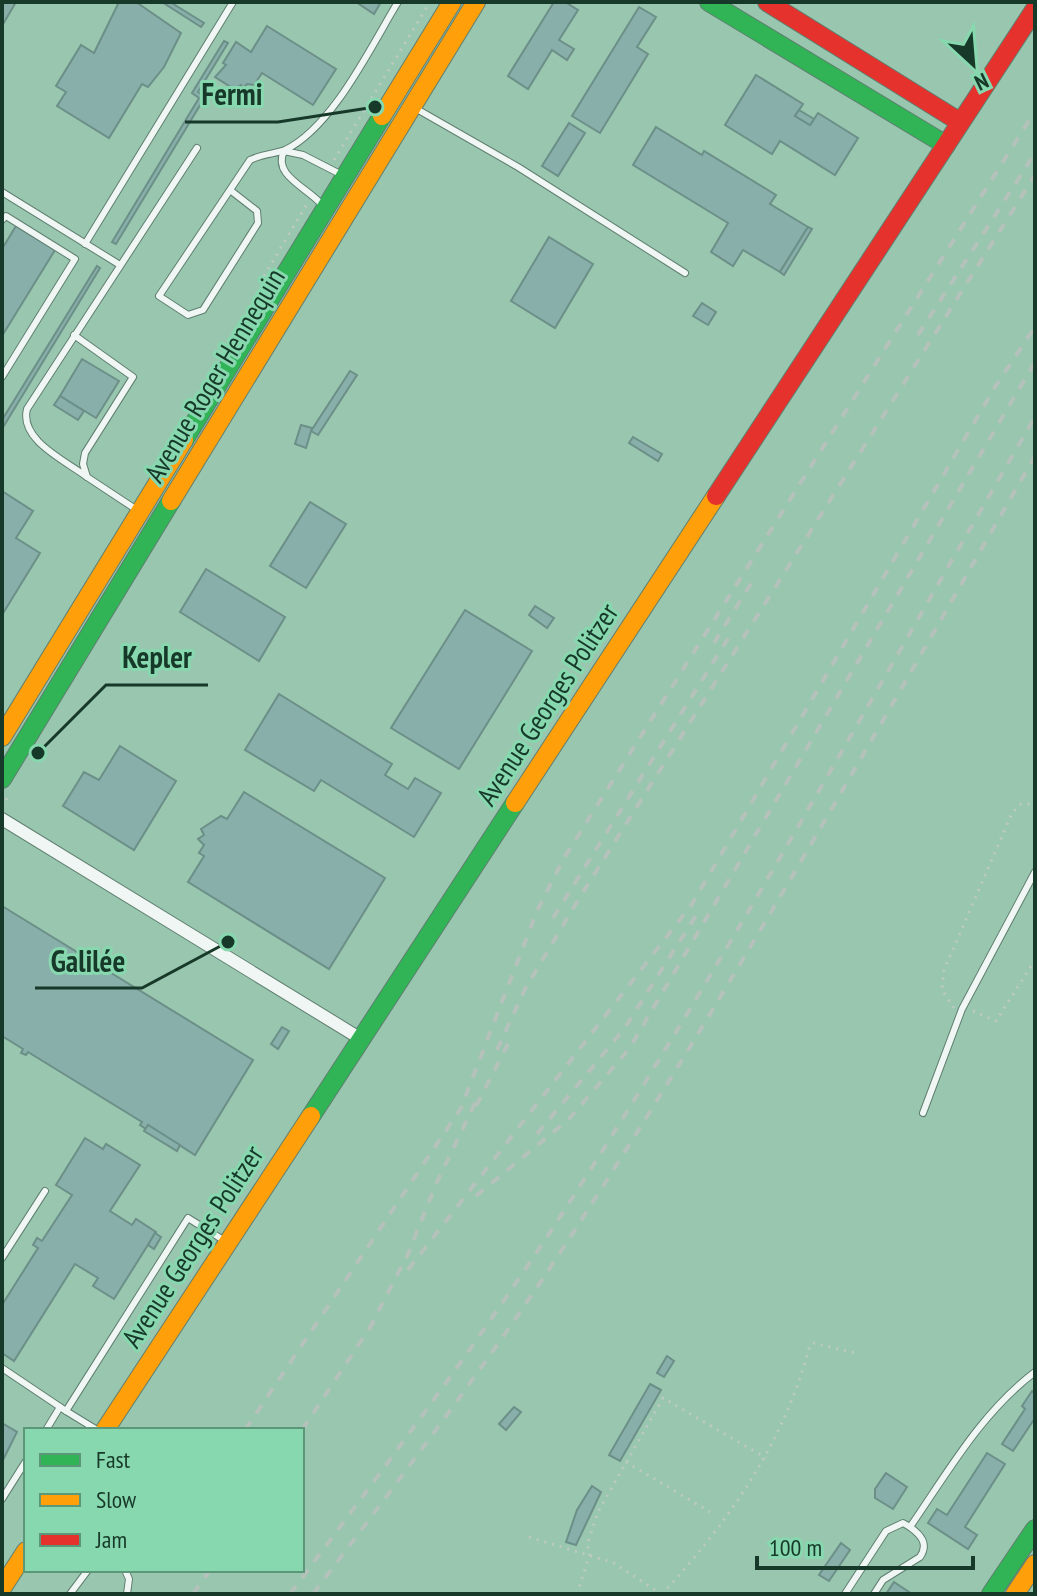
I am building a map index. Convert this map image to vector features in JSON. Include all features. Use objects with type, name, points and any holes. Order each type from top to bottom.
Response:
[{"type":"street","name":"Avenue Roger Hennequin","points":[[2,737],[452,2]]},
{"type":"street","name":"Avenue Roger Hennequin","points":[[2,779],[476,2]]},
{"type":"street","points":[[709,2],[946,145]]},
{"type":"street","points":[[767,2],[960,122]]},
{"type":"street","name":"Avenue Georges Politzer","points":[[106,1428],[1035,9]]},
{"type":"street","points":[[2,819],[361,1039]]},
{"type":"street","points":[[991,1594],[1035,1529]]},
{"type":"street","points":[[2,1588],[24,1554]]},
{"type":"street","points":[[1015,1594],[1035,1564]]},
{"type":"lane","points":[[85,244],[233,2]]},
{"type":"lane","points":[[325,208],[313,194],[283,171],[280,159],[284,151],[333,109],[398,2]]},
{"type":"lane","points":[[412,106],[518,167],[685,273]]},
{"type":"lane","points":[[140,512],[29,433],[24,418],[74,335],[197,148]]},
{"type":"lane","points":[[230,190],[257,211],[258,223],[203,310],[188,315],[159,296],[250,160],[268,151],[284,151],[303,155],[345,177]]},
{"type":"lane","points":[[2,192],[120,265]]},
{"type":"lane","points":[[2,220],[6,216],[75,259],[2,377]]},
{"type":"lane","points":[[74,335],[133,377],[85,453],[83,464],[87,477]]},
{"type":"lane","points":[[923,1113],[962,1009],[1035,872]]},
{"type":"lane","points":[[2,1258],[45,1191]]},
{"type":"lane","points":[[48,1428],[188,1218],[228,1243]]},
{"type":"lane","points":[[2,1368],[94,1428]]},
{"type":"lane","points":[[910,1527],[974,1432],[996,1405],[1035,1372]]},
{"type":"lane","points":[[2,1499],[24,1464]]},
{"type":"lane","points":[[845,1594],[886,1531],[903,1523],[920,1534],[924,1550],[883,1580],[874,1594]]},
{"type":"lane","points":[[70,1594],[86,1572]]},
{"type":"lane","points":[[126,1572],[129,1579],[127,1594]]},
{"type":"path","points":[[1035,804],[1021,804],[1012,813],[944,970],[946,1000],[951,1007],[996,1021],[1035,960]]},
{"type":"path","points":[[529,1537],[620,1566],[661,1594],[701,1549],[766,1458],[787,1415],[810,1345],[814,1343],[855,1353]]},
{"type":"path","points":[[577,1594],[590,1554],[587,1545],[594,1522],[663,1398],[766,1458]]},
{"type":"path","points":[[626,1462],[710,1512]]},
{"type":"building","points":[[2,2],[16,2],[2,26]]},
{"type":"building","points":[[119,2],[136,2],[181,33],[164,67],[148,87],[142,84],[109,138],[57,106],[66,92],[56,86],[81,45],[94,53]]},
{"type":"building","points":[[162,2],[170,2],[204,23],[201,27]]},
{"type":"building","points":[[356,2],[381,2],[374,14]]},
{"type":"building","points":[[554,2],[565,2],[578,10],[559,40],[574,49],[567,60],[552,50],[528,89],[508,76]]},
{"type":"building","points":[[639,7],[656,17],[637,47],[648,54],[600,133],[572,116]]},
{"type":"building","points":[[267,26],[336,69],[313,105],[262,73],[254,85],[247,84],[242,89],[241,85],[234,89],[215,77],[226,65],[223,63],[236,42],[251,52]]},
{"type":"building","points":[[224,41],[228,43],[198,92],[205,97],[116,244],[112,242],[199,98],[192,93]]},
{"type":"building","points":[[756,75],[803,104],[795,116],[810,125],[818,113],[858,138],[835,175],[780,141],[772,154],[725,125]]},
{"type":"building","points":[[799,110],[814,119],[810,125],[795,116]]},
{"type":"building","points":[[569,123],[585,133],[558,176],[542,166]]},
{"type":"building","points":[[656,127],[702,155],[704,151],[776,195],[770,204],[808,227],[780,272],[743,250],[733,266],[711,252],[728,223],[633,165]]},
{"type":"building","points":[[16,226],[55,250],[2,336],[2,249]]},
{"type":"building","points":[[808,227],[812,229],[784,275],[780,272]]},
{"type":"building","points":[[549,237],[593,264],[555,328],[511,301]]},
{"type":"building","points":[[97,266],[100,268],[2,429],[2,420]]},
{"type":"building","points":[[702,303],[716,312],[708,325],[693,316]]},
{"type":"building","points":[[82,359],[119,381],[96,418],[60,396]]},
{"type":"building","points":[[350,371],[357,375],[318,435],[311,431]]},
{"type":"building","points":[[60,396],[84,411],[78,420],[54,405]]},
{"type":"building","points":[[301,425],[312,428],[306,448],[295,444]]},
{"type":"building","points":[[633,437],[662,454],[658,461],[629,443]]},
{"type":"building","points":[[2,491],[33,511],[16,538],[40,553],[2,615]]},
{"type":"building","points":[[310,502],[346,524],[306,588],[270,566]]},
{"type":"building","points":[[206,569],[285,617],[259,661],[180,612]]},
{"type":"building","points":[[535,606],[554,618],[547,628],[529,615]]},
{"type":"building","points":[[465,610],[532,651],[459,769],[391,728]]},
{"type":"building","points":[[279,694],[392,764],[385,775],[408,789],[415,778],[441,793],[414,837],[321,780],[314,791],[245,750]]},
{"type":"building","points":[[120,746],[176,781],[134,850],[63,806],[84,772],[99,780]]},
{"type":"building","points":[[244,792],[385,878],[329,969],[188,882],[204,856],[199,853],[204,845],[198,839],[204,835],[201,829],[221,816],[227,819]]},
{"type":"building","points":[[2,906],[253,1060],[195,1155],[148,1125],[146,1129],[140,1125],[142,1122],[28,1052],[26,1055],[21,1053],[23,1049],[2,1036]]},
{"type":"building","points":[[282,1027],[289,1031],[278,1049],[271,1044]]},
{"type":"building","points":[[148,1125],[180,1145],[177,1151],[144,1131]]},
{"type":"building","points":[[85,1138],[103,1149],[106,1144],[140,1165],[110,1211],[132,1225],[136,1219],[156,1232],[114,1299],[93,1286],[98,1278],[75,1264],[14,1361],[2,1353],[2,1305],[38,1248],[33,1245],[37,1238],[42,1241],[72,1195],[56,1185]]},
{"type":"building","points":[[155,1233],[161,1237],[154,1249],[148,1245]]},
{"type":"building","points":[[667,1356],[674,1361],[664,1377],[657,1373]]},
{"type":"building","points":[[650,1384],[661,1390],[620,1461],[609,1455]]},
{"type":"building","points":[[1032,1391],[1035,1394],[1035,1418],[1013,1451],[1002,1444],[1025,1409],[1022,1406]]},
{"type":"building","points":[[514,1407],[521,1412],[506,1430],[499,1424]]},
{"type":"building","points":[[2,1423],[17,1432],[2,1462]]},
{"type":"building","points":[[987,1453],[1005,1464],[965,1527],[977,1535],[968,1549],[928,1523],[937,1509],[947,1515]]},
{"type":"building","points":[[886,1473],[907,1487],[893,1509],[875,1498],[875,1489]]},
{"type":"building","points":[[592,1486],[601,1492],[576,1545],[566,1542],[577,1510]]},
{"type":"building","points":[[841,1543],[850,1550],[829,1581],[819,1575]]},
{"type":"building","points":[[894,1582],[912,1594],[886,1594]]},
{"type":"railway","points":[[246,1428],[461,1108],[537,911],[564,858],[1035,111]]},
{"type":"railway","points":[[918,335],[1035,153]]},
{"type":"railway","points":[[497,1050],[525,989],[580,897],[1035,175]]},
{"type":"railway","points":[[408,1270],[692,904],[995,387],[1035,327]]},
{"type":"railway","points":[[476,1196],[569,1119],[629,1049],[1035,362]]},
{"type":"railway","points":[[290,1594],[474,1344],[578,1189],[754,902],[1035,417]]},
{"type":"railway","points":[[313,1594],[515,1320],[638,1131],[811,844],[1035,456]]},
{"type":"railway","points":[[714,643],[752,582]]},
{"type":"railway","points":[[553,918],[729,637]]},
{"type":"railway","points":[[537,1134],[624,1029],[697,914]]},
{"type":"railway","points":[[476,1106],[509,1042]]},
{"type":"railway","points":[[369,1329],[408,1254],[436,1184],[479,1095]]},
{"type":"railway","points":[[303,1428],[375,1320]]},
{"type":"railway","points":[[193,1594],[209,1572]]},
{"type":"traffic: fast","points":[[709,2],[946,145]]},
{"type":"traffic: fast","points":[[184,440],[382,116]]},
{"type":"traffic: fast","points":[[2,779],[171,501]]},
{"type":"traffic: fast","points":[[311,1116],[515,803]]},
{"type":"traffic: fast","points":[[991,1594],[1035,1529]]},
{"type":"traffic: slow","points":[[382,116],[452,2]]},
{"type":"traffic: slow","points":[[171,501],[476,2]]},
{"type":"traffic: slow","points":[[2,737],[184,440]]},
{"type":"traffic: slow","points":[[515,803],[716,496]]},
{"type":"traffic: slow","points":[[106,1428],[311,1116]]},
{"type":"traffic: slow","points":[[2,1588],[24,1554]]},
{"type":"traffic: slow","points":[[1015,1594],[1035,1564]]},
{"type":"traffic: jam","points":[[767,2],[960,122]]},
{"type":"traffic: jam","points":[[716,496],[1035,9]]},
{"type":"place","name":"Fermi","points":[[375,107]]},
{"type":"place","name":"Kepler","points":[[38,753]]},
{"type":"place","name":"Galilée","points":[[228,942]]}]
